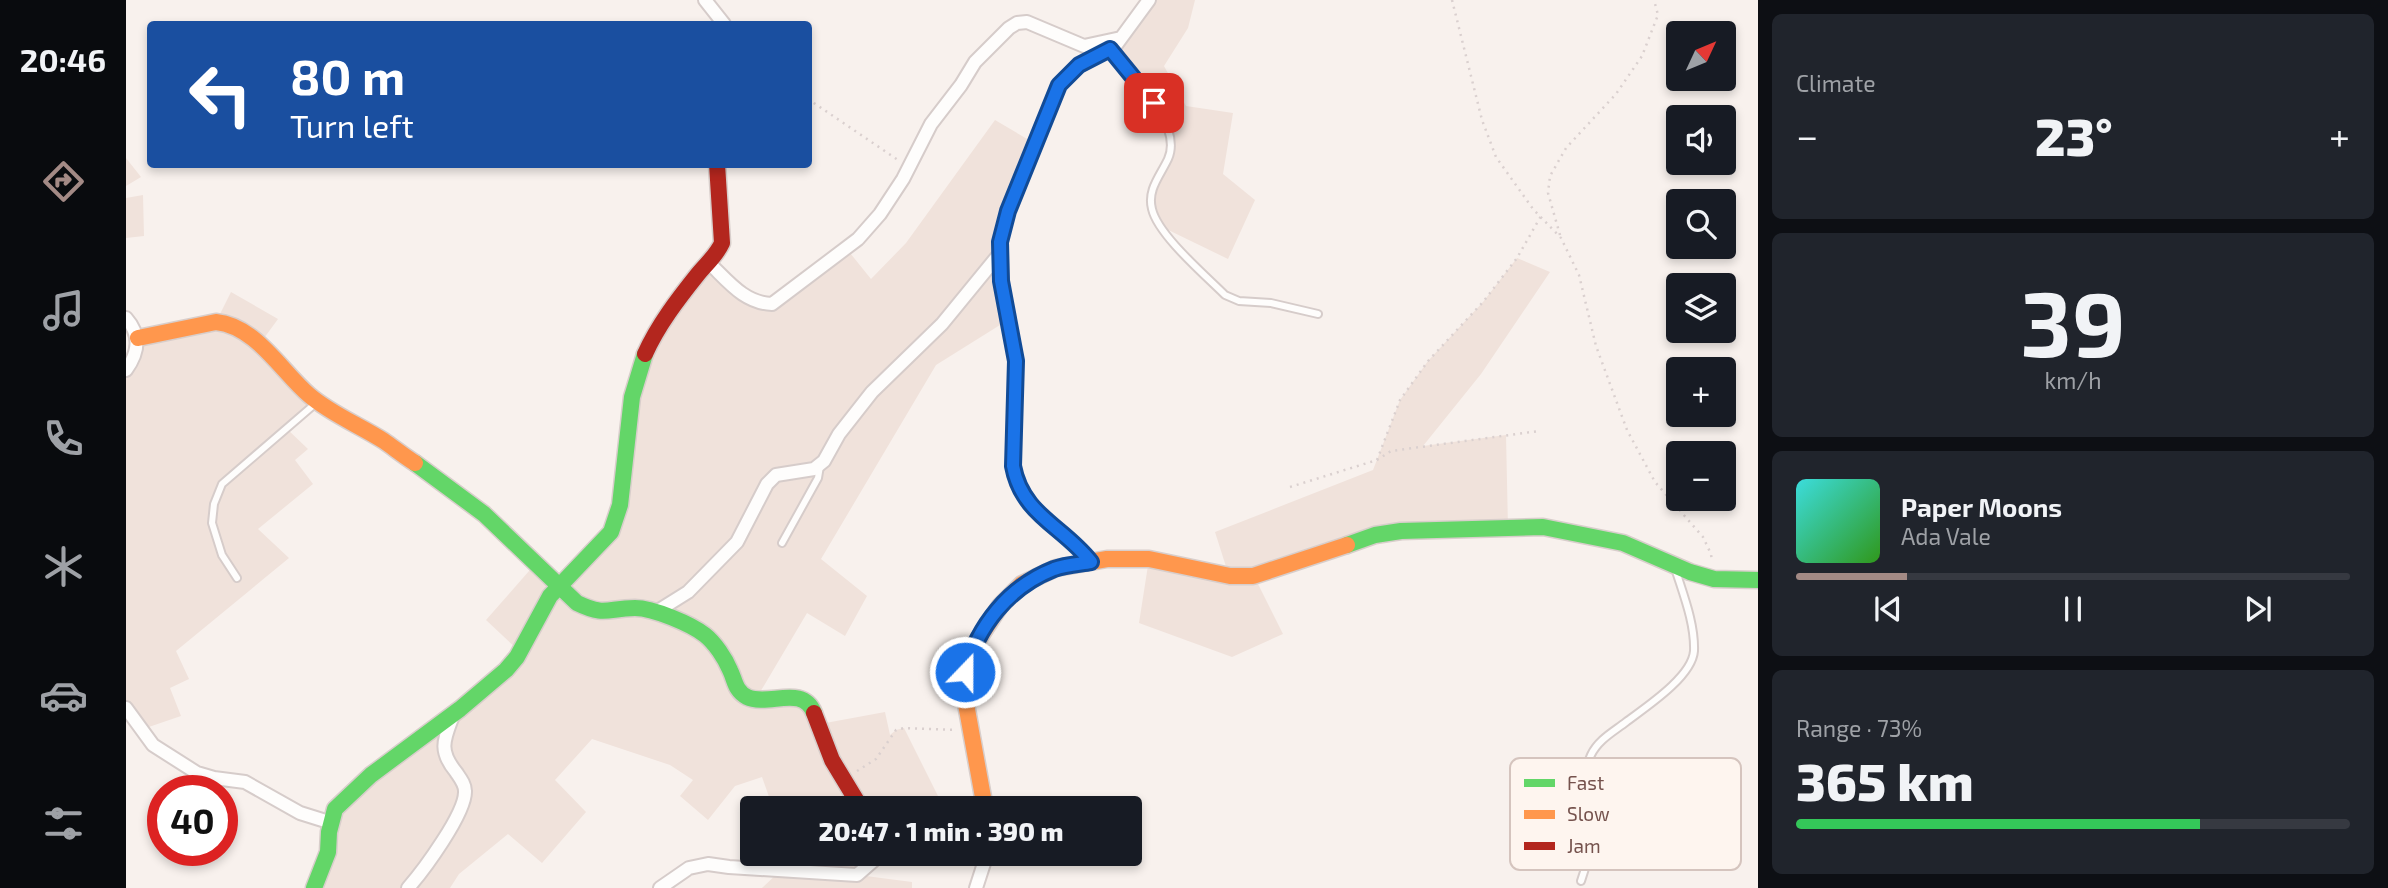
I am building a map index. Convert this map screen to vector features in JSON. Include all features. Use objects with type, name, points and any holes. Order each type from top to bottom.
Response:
[{"type":"street","points":[[705,0],[722,21]]},
{"type":"street","points":[[1091,562],[1078,546],[1038,515],[1016,483],[1013,466],[1016,361],[1001,281],[1000,242],[1008,211],[1059,85],[1079,65],[1110,49],[1149,0]]},
{"type":"street","points":[[709,263],[744,296],[759,304],[772,304],[858,239],[880,214],[911,165],[931,124],[975,62],[1009,28],[1017,23],[1027,22],[1084,46],[1122,37]]},
{"type":"street","points":[[314,888],[328,852],[335,809],[352,790],[506,670],[517,657],[550,596],[611,532],[620,505],[632,397],[642,361],[654,332],[717,254],[722,243],[717,168]]},
{"type":"street","points":[[656,612],[688,592],[730,550],[737,542],[767,484],[776,475],[814,469],[824,461],[839,434],[872,392],[942,324],[1000,252]]},
{"type":"street","points":[[126,318],[138,338],[126,370]]},
{"type":"street","points":[[138,338],[216,322],[241,330],[317,401],[384,441],[484,514],[577,603],[592,610],[607,612],[635,608],[656,612],[705,635],[718,650],[731,671],[736,687],[744,696],[756,699],[801,699],[811,705],[832,760],[853,796]]},
{"type":"street","points":[[983,796],[964,693],[970,652],[1000,606],[1022,584],[1056,568],[1107,559],[1149,559],[1230,576],[1253,576],[1375,535],[1401,531],[1543,527],[1623,543],[1675,566],[1714,579],[1758,580]]},
{"type":"street","points":[[126,708],[153,745],[197,773],[245,782],[300,813],[332,823]]},
{"type":"street","points":[[408,888],[434,856],[462,806],[466,791],[462,780],[444,754],[444,740],[454,713]]},
{"type":"street","points":[[660,888],[689,868],[708,864],[857,875],[867,866]]},
{"type":"street","points":[[976,888],[983,866]]},
{"type":"lane","points":[[1110,49],[1164,118],[1171,140],[1169,156],[1150,194],[1158,226],[1225,295],[1239,302],[1271,303],[1318,314]]},
{"type":"lane","points":[[237,578],[222,555],[212,523],[214,504],[222,484],[317,401]]},
{"type":"lane","points":[[782,543],[818,478],[820,464]]},
{"type":"lane","points":[[1590,758],[1602,740],[1688,669],[1694,653],[1691,622],[1675,566]]},
{"type":"lane","points":[[1581,881],[1585,870]]},
{"type":"path","points":[[1452,0],[1482,120],[1496,157],[1561,238]]},
{"type":"path","points":[[1654,0],[1658,15],[1642,56],[1616,94],[1566,148],[1550,176],[1548,193],[1561,238],[1579,275],[1596,346],[1627,430],[1656,482],[1703,537],[1712,554],[1714,579]]},
{"type":"path","points":[[812,102],[890,157],[911,165]]},
{"type":"path","points":[[1377,460],[1400,400],[1428,361],[1483,302],[1517,258],[1541,216]]},
{"type":"path","points":[[1290,487],[1404,449],[1539,431]]},
{"type":"path","points":[[843,777],[876,759],[895,730],[970,730]]},
{"type":"shaded area","points":[[1149,0],[1195,0],[1188,28],[1164,66],[1186,106],[1233,113],[1223,174],[1255,200],[1228,259],[1158,225],[1150,194],[1169,156],[1164,118],[1110,49]]},
{"type":"shaded area","points":[[995,120],[1034,143],[1000,242],[1008,320],[936,365],[821,559],[867,596],[845,636],[807,613],[756,699],[801,699],[820,724],[885,712],[890,735],[904,728],[938,796],[769,796],[762,777],[735,786],[708,820],[680,796],[693,780],[670,765],[592,739],[555,780],[586,812],[542,863],[508,834],[459,874],[450,888],[314,888],[335,809],[519,651],[486,620],[536,563],[560,586],[611,532],[642,361],[709,263],[744,296],[772,304],[846,248],[871,279],[906,243]]},
{"type":"shaded area","points":[[126,158],[141,177],[126,186]]},
{"type":"shaded area","points":[[143,195],[144,236],[126,238],[126,198]]},
{"type":"shaded area","points":[[1517,258],[1550,272],[1481,374],[1423,446],[1506,435],[1508,528],[1401,531],[1254,576],[1283,634],[1232,657],[1139,623],[1149,559],[1229,576],[1215,532],[1373,470],[1400,400],[1428,361],[1483,302]]},
{"type":"shaded area","points":[[231,292],[278,319],[259,345],[317,401],[286,428],[308,449],[295,460],[313,484],[258,529],[289,558],[176,651],[189,679],[170,688],[181,716],[140,730],[126,708],[126,370],[138,338],[216,322]]},
{"type":"shaded area","points":[[868,866],[858,875],[912,882],[912,888],[762,888],[780,871],[792,867]]},
{"type":"traffic: fast","points":[[314,888],[328,852],[329,832],[335,809],[371,775],[460,709],[506,670],[517,657],[550,596],[611,532],[620,505],[632,397],[645,354]]},
{"type":"traffic: fast","points":[[415,463],[484,514],[577,603],[601,611],[643,609],[681,622],[699,631],[712,642],[743,695],[765,700],[802,700],[809,704],[814,713]]},
{"type":"traffic: fast","points":[[1347,545],[1375,535],[1401,531],[1543,527],[1623,543],[1690,572],[1714,579],[1758,580]]},
{"type":"traffic: slow","points":[[138,338],[216,322],[230,325],[256,341],[318,402],[384,441],[415,463]]},
{"type":"traffic: slow","points":[[983,796],[964,693],[965,672],[970,652],[1000,606],[1022,584],[1056,568],[1107,559],[1149,559],[1230,576],[1253,576],[1347,545]]},
{"type":"traffic: jam","points":[[645,354],[669,312],[722,243],[717,168]]},
{"type":"traffic: jam","points":[[814,713],[832,760],[854,796]]},
{"type":"route","points":[[965,672],[970,652],[985,626],[1022,584],[1056,568],[1091,562],[1078,546],[1038,515],[1016,483],[1013,466],[1016,361],[1001,281],[1000,242],[1008,211],[1059,85],[1079,65],[1110,49],[1154,103]]}]
